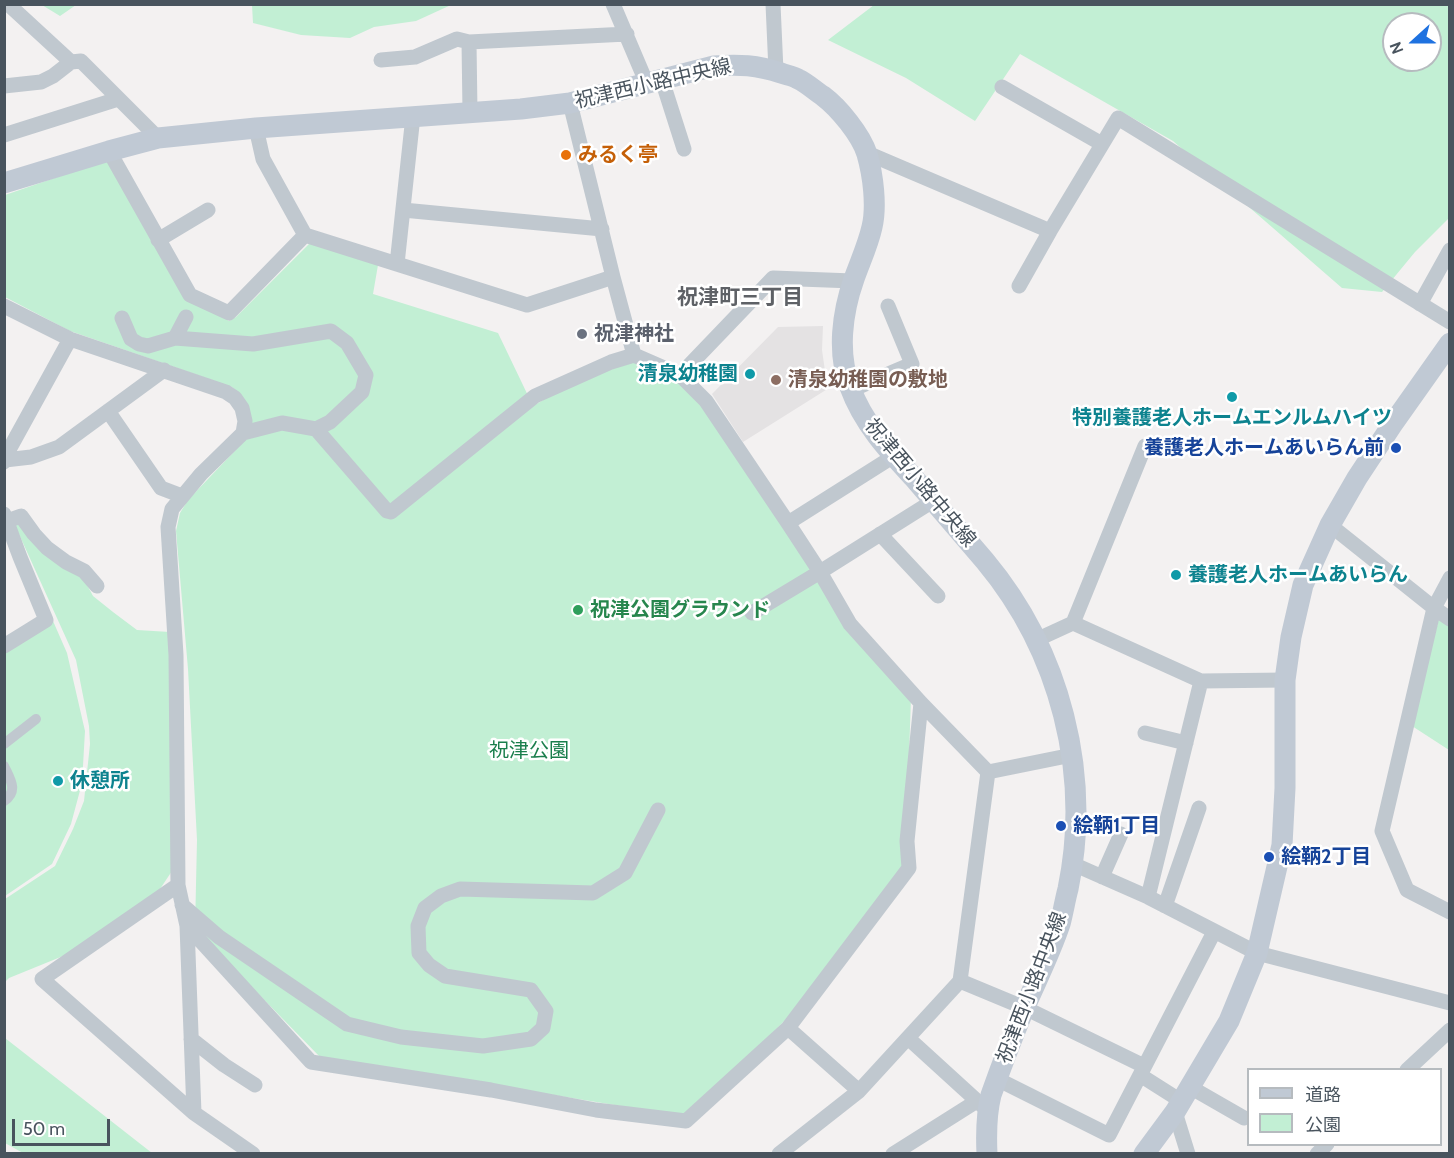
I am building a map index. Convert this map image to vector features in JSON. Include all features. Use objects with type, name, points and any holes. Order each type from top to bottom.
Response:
[{"type":"main road","name":"祝津西小路中央線","points":[[4,183],[158,138],[256,128],[521,109],[570,103],[714,66],[753,65],[776,71],[798,79],[830,101],[848,120],[867,153],[875,199],[872,228],[853,281],[845,314],[844,369],[851,390],[874,433],[997,576],[1016,603],[1036,640],[1061,705],[1072,755],[1076,817],[1073,864],[1060,923],[1044,966],[1024,1008],[997,1079],[982,1105],[987,1154]]},
{"type":"main road","points":[[1144,1154],[1182,1100],[1229,1021],[1257,953],[1282,845],[1286,788],[1285,680],[1291,637],[1303,585],[1330,525],[1357,478],[1449,343]]},
{"type":"street","points":[[8,4],[71,62]]},
{"type":"street","points":[[613,4],[627,34],[655,82],[684,149]]},
{"type":"street","points":[[773,4],[776,71]]},
{"type":"street","points":[[381,60],[415,57],[457,39],[469,42],[627,34]]},
{"type":"street","points":[[469,42],[470,112]]},
{"type":"street","points":[[4,86],[40,82],[53,76],[71,62],[81,61],[158,138]]},
{"type":"street","points":[[1002,87],[1102,144]]},
{"type":"street","points":[[4,135],[118,99]]},
{"type":"street","points":[[570,103],[634,354]]},
{"type":"street","points":[[397,264],[414,116]]},
{"type":"street","points":[[1019,286],[1118,118],[1449,322]]},
{"type":"street","points":[[256,128],[263,159],[305,235],[527,305],[613,277]]},
{"type":"street","points":[[110,151],[190,294],[229,313],[305,235]]},
{"type":"street","points":[[867,153],[1050,231]]},
{"type":"street","points":[[158,240],[207,210]]},
{"type":"street","points":[[403,210],[602,229]]},
{"type":"street","points":[[1420,304],[1449,250]]},
{"type":"street","points":[[680,375],[773,278],[853,281]]},
{"type":"street","points":[[4,306],[70,339],[226,392],[235,398],[242,408],[245,421],[243,433]]},
{"type":"street","points":[[851,390],[912,364],[888,306]]},
{"type":"street","points":[[175,338],[186,317]]},
{"type":"street","points":[[122,318],[131,339],[148,346],[175,338],[253,344],[331,331],[346,343],[366,375],[362,392],[330,422],[316,429],[282,423],[243,433],[201,474],[172,509],[168,527],[176,655],[178,885],[187,926],[194,1113]]},
{"type":"street","points":[[5,461],[15,438],[70,339]]},
{"type":"street","points":[[316,429],[387,511],[391,512],[535,396],[634,354],[680,375],[706,401],[820,572],[850,624],[921,703],[988,772]]},
{"type":"street","points":[[5,461],[31,457],[59,447],[164,370]]},
{"type":"street","points":[[108,411],[161,489],[182,496]]},
{"type":"street","points":[[1036,640],[1073,623],[1145,446]]},
{"type":"street","points":[[788,523],[894,456]]},
{"type":"street","points":[[752,613],[933,501]]},
{"type":"street","points":[[4,646],[46,620],[6,518],[21,516],[47,548],[66,562],[84,571],[97,586]]},
{"type":"street","points":[[1330,525],[1449,620]]},
{"type":"street","points":[[880,534],[938,596]]},
{"type":"street","points":[[1449,578],[1434,608],[1382,831],[1407,890],[1449,912]]},
{"type":"street","points":[[1073,623],[1201,681],[1285,680]]},
{"type":"street","points":[[1148,897],[1201,681]]},
{"type":"street","points":[[187,926],[311,1062],[491,1090],[596,1110],[686,1121],[788,1028],[909,868],[907,841],[921,703]]},
{"type":"street","points":[[4,744],[36,719]]},
{"type":"street","points":[[1145,733],[1186,743]]},
{"type":"street","points":[[988,772],[1072,755]]},
{"type":"street","points":[[4,766],[12,782],[9,798],[4,801]]},
{"type":"street","points":[[779,1154],[859,1091],[960,981],[988,772]]},
{"type":"street","points":[[1165,906],[1199,808]]},
{"type":"street","points":[[182,905],[219,937],[347,1024],[401,1037],[483,1046],[531,1039],[543,1028],[546,1011],[531,990],[445,976],[429,965],[419,953],[418,926],[425,908],[441,896],[460,889],[593,893],[625,873],[658,810]]},
{"type":"street","points":[[1170,810],[1193,824]]},
{"type":"street","points":[[1102,877],[1121,834]]},
{"type":"street","points":[[1073,864],[1148,897],[1257,953],[1449,1004]]},
{"type":"street","points":[[178,885],[42,979],[194,1113],[253,1154]]},
{"type":"street","points":[[997,1079],[1109,1135],[1214,932]]},
{"type":"street","points":[[960,981],[1024,1008],[1142,1071],[1182,1100],[1244,1118]]},
{"type":"street","points":[[788,1028],[859,1091]]},
{"type":"street","points":[[1409,1068],[1449,1030]]},
{"type":"street","points":[[893,1154],[982,1105],[908,1038]]},
{"type":"street","points":[[191,1039],[224,1065],[255,1085]]},
{"type":"street","points":[[1182,1100],[1188,1154]]},
{"type":"shaded area","name":"清泉幼稚園の敷地","points":[[823,326],[822,350],[829,388],[743,442],[712,394],[778,327]]},
{"type":"green space","points":[[252,4],[451,5],[416,21],[374,27],[350,38],[301,35],[253,23]]},
{"type":"green space","points":[[42,5],[76,5],[60,16]]},
{"type":"green space","points":[[874,5],[1449,5],[1449,218],[1415,252],[1382,292],[1342,288],[1173,141],[1020,54],[975,121],[906,78],[828,40]]},
{"type":"green space","name":"祝津公園","points":[[110,159],[186,294],[229,321],[236,317],[310,243],[378,265],[373,294],[498,333],[533,406],[590,376],[631,362],[656,369],[677,380],[704,409],[911,697],[903,867],[793,1012],[752,1054],[688,1113],[670,1114],[320,1057],[195,929],[197,840],[188,669],[176,531],[180,513],[188,500],[248,437],[248,409],[243,398],[232,387],[70,331],[5,297],[5,195]]},
{"type":"green space","points":[[20,517],[78,568],[93,596],[113,612],[137,630],[170,632],[174,868],[156,895],[68,954],[9,978],[5,982],[5,899],[55,866],[84,801],[90,744],[89,726],[76,660],[13,521]]},
{"type":"green space","points":[[1439,618],[1449,626],[1449,750],[1412,726]]},
{"type":"green space","points":[[53,621],[67,653],[85,731],[82,783],[71,824],[52,864],[5,896],[5,652]]},
{"type":"green space","points":[[4,1038],[152,1153],[23,1153],[5,1143]]},
{"type":"place","name":"みるく亭","points":[[566,155]]},
{"type":"place","name":"祝津神社","points":[[582,334]]},
{"type":"place","name":"清泉幼稚園","points":[[750,374]]},
{"type":"place","name":"清泉幼稚園の敷地","points":[[776,380]]},
{"type":"place","name":"特別養護老人ホームエンルムハイツ","points":[[1232,397]]},
{"type":"place","name":"養護老人ホームあいらん前","points":[[1396,448]]},
{"type":"place","name":"養護老人ホームあいらん","points":[[1176,575]]},
{"type":"place","name":"祝津公園グラウンド","points":[[578,610]]},
{"type":"place","name":"休憩所","points":[[58,781]]},
{"type":"place","name":"絵鞆1丁目","points":[[1061,826]]},
{"type":"place","name":"絵鞆2丁目","points":[[1269,857]]},
{"type":"district","name":"祝津町三丁目","points":[[740,298]]}]
